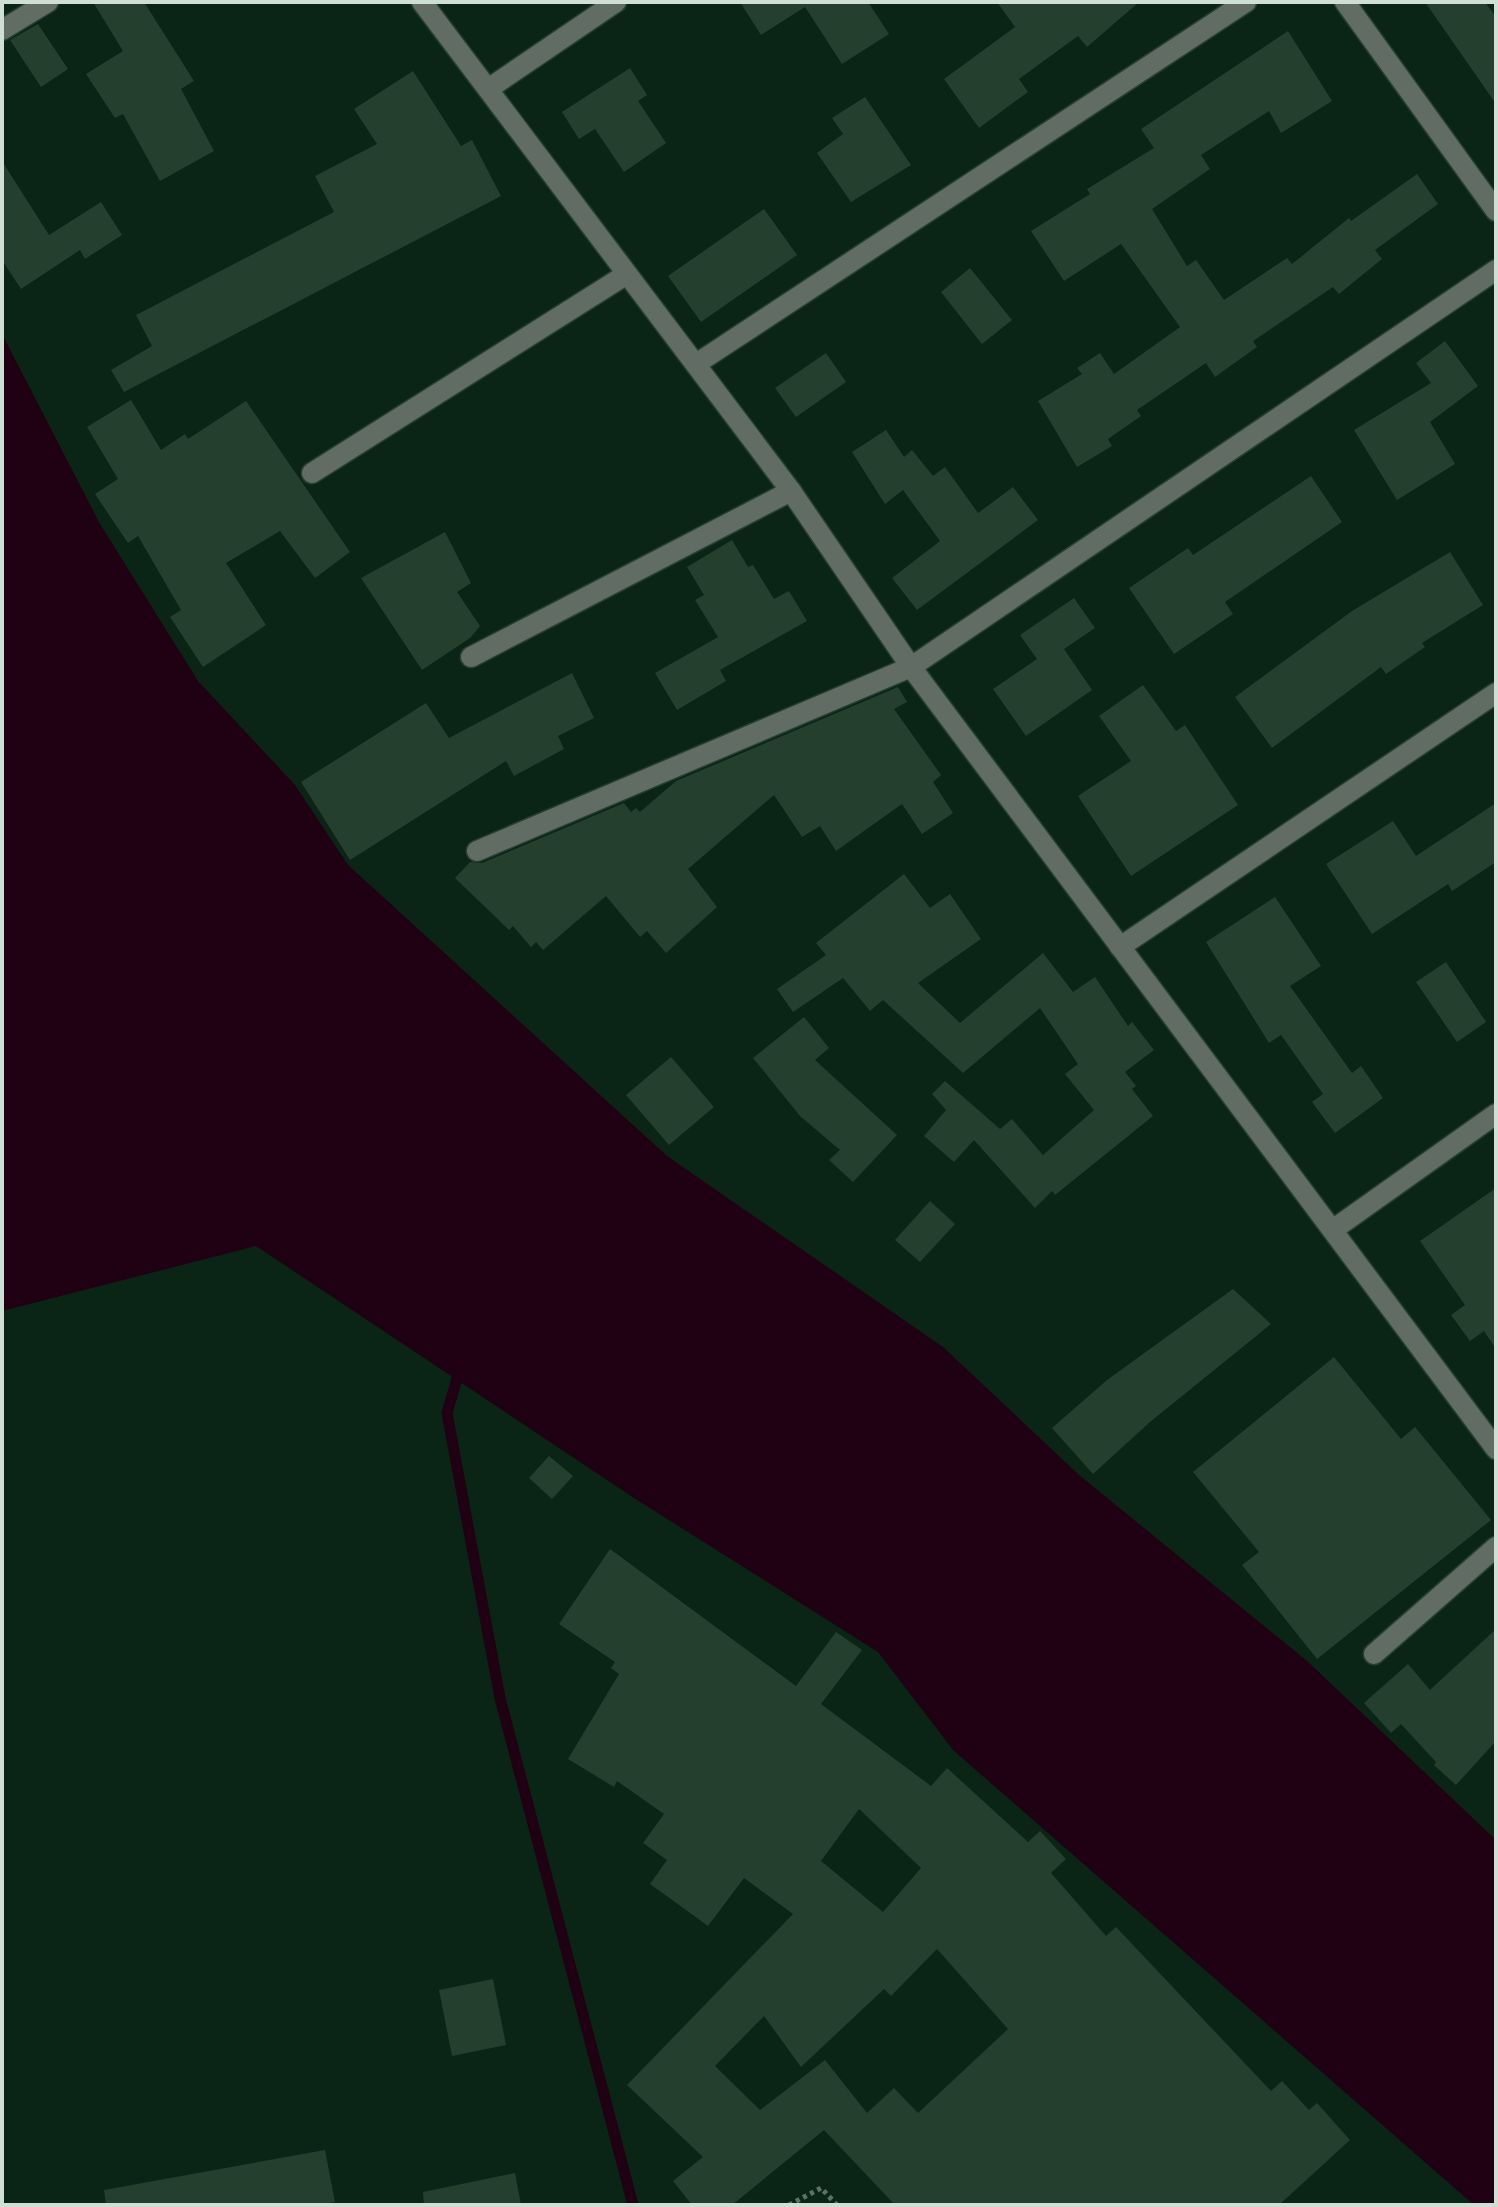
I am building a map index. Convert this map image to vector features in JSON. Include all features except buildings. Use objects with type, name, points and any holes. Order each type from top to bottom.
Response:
[{"type":"street","points":[[2,30],[48,2]]},
{"type":"street","points":[[422,2],[791,491],[911,667],[1496,1449]]},
{"type":"street","points":[[488,89],[616,2]]},
{"type":"street","points":[[696,364],[1246,2]]},
{"type":"street","points":[[1345,2],[1496,211]]},
{"type":"street","points":[[477,851],[911,667],[1496,270]]},
{"type":"street","points":[[312,473],[627,274]]},
{"type":"street","points":[[471,657],[791,491]]},
{"type":"street","points":[[1120,947],[1496,693]]},
{"type":"street","points":[[1334,1229],[1496,1114]]},
{"type":"street","points":[[1374,1654],[1496,1547]]},
{"type":"path","points":[[789,2205],[821,2188],[837,2205]]},
{"type":"shaded area","points":[[2,334],[100,524],[198,681],[295,785],[348,865],[667,1156],[943,1347],[1079,1475],[1307,1661],[1496,1840],[1496,2205],[1474,2205],[953,1750],[878,1652],[634,1498],[256,1246],[2,1311]]},
{"type":"waterway","points":[[461,1365],[447,1413],[500,1698],[633,2205]]}]
